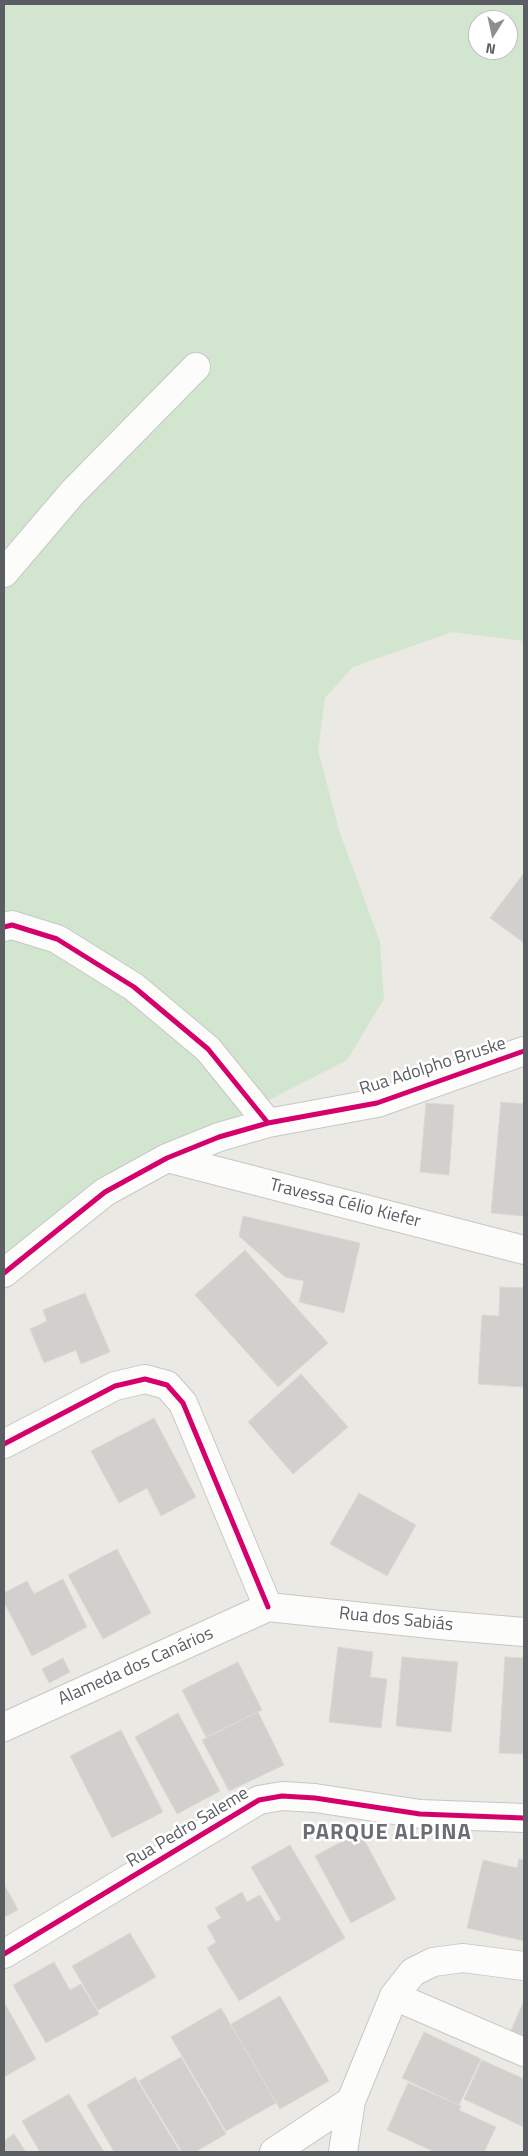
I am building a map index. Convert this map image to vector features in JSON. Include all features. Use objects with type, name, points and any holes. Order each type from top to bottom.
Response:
[{"type":"street","points":[[4,573],[73,492],[196,367]]},
{"type":"street","points":[[4,926],[12,925],[57,939],[134,987],[208,1048],[268,1123]]},
{"type":"street","name":"Rua Adolpho Bruske","points":[[4,1273],[104,1192],[166,1158],[219,1137],[268,1123],[377,1102],[524,1051]]},
{"type":"street","name":"Travessa Célio Kiefer","points":[[166,1158],[524,1250]]},
{"type":"street","points":[[4,1444],[115,1386],[145,1379],[166,1385],[183,1404],[268,1607]]},
{"type":"street","name":"Rua dos Sabiás","points":[[268,1607],[524,1632]]},
{"type":"street","name":"Alameda dos Canários","points":[[4,1727],[268,1607]]},
{"type":"street","name":"Rua Pedro Saleme","points":[[4,1954],[258,1800],[282,1796],[315,1798],[420,1814],[524,1818]]},
{"type":"street","points":[[343,2152],[351,2101],[394,1996],[413,1972],[433,1962],[462,1958],[524,1966]]},
{"type":"street","points":[[394,1996],[524,2052]]},
{"type":"street","points":[[274,2152],[351,2101]]},
{"type":"green space","points":[[4,4],[524,4],[524,641],[452,632],[353,667],[325,698],[318,750],[339,830],[380,942],[384,999],[347,1060],[135,1169],[4,1290]]},
{"type":"building","points":[[524,873],[524,943],[490,918]]},
{"type":"building","points":[[501,1102],[524,1104],[524,1216],[491,1213]]},
{"type":"building","points":[[426,1103],[454,1105],[449,1175],[420,1172]]},
{"type":"building","points":[[243,1216],[360,1243],[344,1313],[299,1302],[304,1281],[285,1277],[239,1236]]},
{"type":"building","points":[[245,1250],[328,1343],[278,1387],[195,1295]]},
{"type":"building","points":[[500,1287],[524,1288],[524,1387],[478,1384],[482,1315],[499,1316]]},
{"type":"building","points":[[85,1293],[110,1352],[81,1364],[76,1350],[44,1363],[30,1329],[47,1321],[43,1310]]},
{"type":"building","points":[[301,1374],[348,1427],[293,1474],[248,1422]]},
{"type":"building","points":[[154,1418],[196,1497],[161,1516],[147,1488],[119,1503],[91,1451]]},
{"type":"building","points":[[359,1493],[416,1525],[387,1576],[330,1544]]},
{"type":"building","points":[[117,1549],[151,1613],[103,1639],[68,1575]]},
{"type":"building","points":[[63,1579],[87,1627],[32,1656],[4,1602],[4,1593],[27,1581],[34,1594]]},
{"type":"building","points":[[338,1647],[373,1652],[370,1677],[387,1679],[381,1728],[329,1722]]},
{"type":"building","points":[[402,1657],[458,1662],[451,1732],[396,1726]]},
{"type":"building","points":[[505,1657],[524,1658],[524,1754],[499,1753]]},
{"type":"building","points":[[63,1658],[70,1672],[49,1683],[42,1669]]},
{"type":"building","points":[[238,1662],[262,1710],[206,1737],[182,1690]]},
{"type":"building","points":[[258,1712],[284,1765],[229,1791],[202,1740]]},
{"type":"building","points":[[178,1713],[220,1791],[177,1814],[135,1737]]},
{"type":"building","points":[[121,1730],[163,1812],[112,1838],[70,1756]]},
{"type":"building","points":[[360,1832],[396,1899],[351,1923],[315,1856]]},
{"type":"building","points":[[290,1845],[345,1938],[239,2001],[207,1948],[216,1942],[207,1926],[221,1918],[215,1908],[242,1892],[247,1902],[260,1895],[276,1922],[281,1919],[251,1867]]},
{"type":"building","points":[[519,1859],[524,1860],[524,1941],[467,1928],[483,1860],[517,1868]]},
{"type":"building","points":[[4,1884],[18,1910],[4,1917]]},
{"type":"building","points":[[130,1933],[156,1977],[98,2010],[72,1966]]},
{"type":"building","points":[[54,1962],[70,1990],[81,1984],[99,2014],[46,2043],[13,1985]]},
{"type":"building","points":[[280,1996],[329,2081],[280,2109],[231,2024]]},
{"type":"building","points":[[4,2002],[36,2059],[4,2077]]},
{"type":"building","points":[[524,2004],[524,2041],[509,2035]]},
{"type":"building","points":[[221,2008],[276,2103],[226,2131],[171,2037]]},
{"type":"building","points":[[424,2032],[481,2059],[459,2105],[402,2078]]},
{"type":"building","points":[[181,2057],[226,2134],[195,2152],[182,2152],[139,2081]]},
{"type":"building","points":[[482,2060],[524,2079],[524,2127],[464,2099]]},
{"type":"building","points":[[135,2077],[180,2152],[114,2152],[87,2105]]},
{"type":"building","points":[[408,2083],[461,2106],[459,2110],[496,2127],[484,2152],[435,2152],[387,2130]]},
{"type":"building","points":[[69,2094],[104,2152],[40,2152],[22,2121]]},
{"type":"building","points":[[14,2134],[26,2152],[4,2152],[4,2141]]},
{"type":"cycle path","points":[[4,927],[12,925],[57,939],[134,987],[208,1049],[268,1123]]},
{"type":"cycle path","points":[[4,1273],[105,1192],[167,1158],[219,1137],[268,1123],[377,1103],[524,1051]]},
{"type":"cycle path","points":[[4,1444],[115,1386],[145,1379],[167,1385],[183,1403],[268,1607]]},
{"type":"cycle path","points":[[4,1954],[259,1800],[282,1796],[315,1798],[420,1814],[524,1818]]},
{"type":"district","name":"PARQUE ALPINA","points":[[387,1834]]}]
